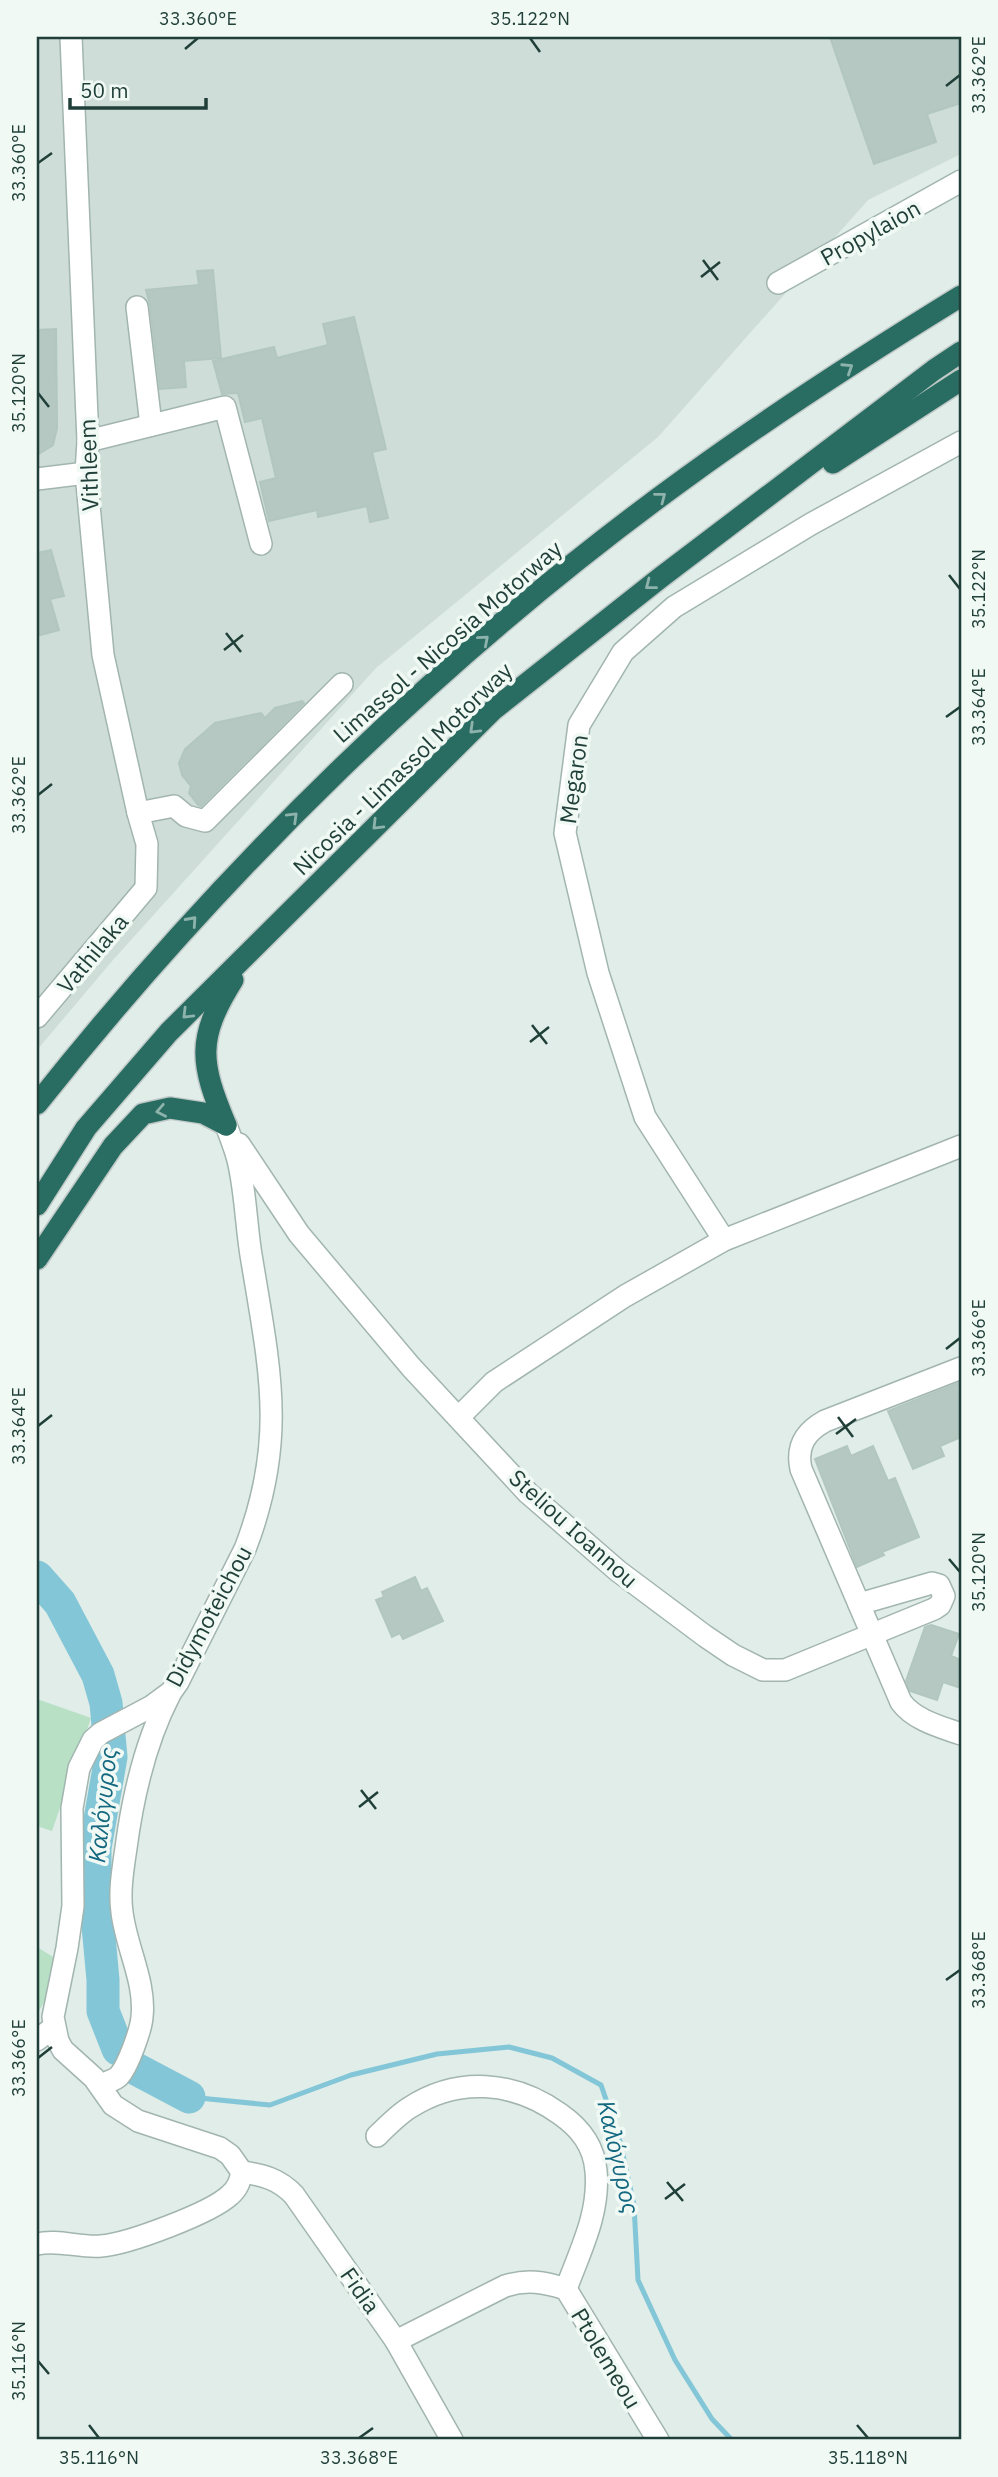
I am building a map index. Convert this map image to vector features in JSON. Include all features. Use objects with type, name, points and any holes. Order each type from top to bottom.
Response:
[{"type":"highway","name":"Limassol - Nicosia Motorway","points":[[37,1104],[134,986],[244,865],[432,684],[549,584],[686,477],[961,296]]},
{"type":"highway","name":"Nicosia - Limassol Motorway","points":[[37,1205],[86,1128],[169,1032],[493,710],[724,529],[961,352]]},
{"type":"highway","points":[[724,529],[786,495],[881,430],[961,380]]},
{"type":"highway","points":[[226,1125],[206,1070],[205,1048],[219,1001],[253,948]]},
{"type":"highway","points":[[37,1083],[134,986]]},
{"type":"highway","points":[[37,1259],[113,1146],[143,1114],[170,1108],[203,1113],[226,1125]]},
{"type":"street","name":"Vithleem","points":[[71,37],[88,441],[86,473],[103,655],[147,844],[146,888]]},
{"type":"street","name":"Propylaion","points":[[778,283],[961,181]]},
{"type":"street","points":[[137,307],[151,425]]},
{"type":"street","points":[[88,441],[225,407],[261,544]]},
{"type":"street","name":"Megaron","points":[[723,1240],[645,1117],[598,973],[565,833],[579,725],[623,652],[674,607],[811,524],[961,442]]},
{"type":"street","points":[[37,480],[86,473]]},
{"type":"street","points":[[138,813],[174,806],[186,816],[205,821],[342,684]]},
{"type":"street","name":"Vathilaka","points":[[37,1017],[146,888]]},
{"type":"street","name":"Steliou Ioannou","points":[[226,1125],[299,1234],[411,1367],[528,1493],[571,1532],[705,1636],[763,1670],[785,1670],[937,1607],[944,1601],[944,1592],[939,1585],[929,1583],[859,1604]]},
{"type":"street","name":"Didymoteichou","points":[[54,2027],[53,2006],[67,1948],[73,1906],[74,1788],[85,1753],[106,1730],[152,1706],[171,1692],[245,1549],[267,1474],[271,1446],[272,1400],[264,1325],[251,1259],[238,1160],[226,1125]]},
{"type":"street","points":[[459,1417],[494,1382],[625,1296],[723,1240],[961,1146]]},
{"type":"street","points":[[961,1368],[825,1421],[803,1439],[799,1453],[801,1469],[905,1706],[920,1717],[961,1734]]},
{"type":"street","points":[[100,2085],[117,2078],[126,2066],[142,2018],[141,1990],[121,1909],[123,1869],[131,1810],[146,1749],[156,1720],[171,1692]]},
{"type":"street","points":[[37,2040],[54,2027],[63,2050],[100,2085],[113,2105],[138,2120],[220,2148],[230,2155],[242,2172],[240,2184],[229,2196],[204,2212],[125,2242],[98,2247],[47,2242],[37,2244]]},
{"type":"street","points":[[377,2136],[420,2101],[451,2089],[481,2085],[535,2097],[575,2125],[593,2153],[597,2187],[588,2232],[566,2290]]},
{"type":"street","name":"Fidia","points":[[242,2172],[272,2178],[283,2183],[294,2194],[397,2341],[452,2440]]},
{"type":"street","name":"Ptolemeou","points":[[397,2341],[505,2286],[518,2282],[545,2282],[566,2290],[658,2440]]},
{"type":"shaded area","points":[[37,37],[961,37],[961,154],[868,200],[658,437],[376,668],[113,960],[37,1050]]},
{"type":"green space","points":[[37,1699],[91,1718],[52,1831],[37,1826]]},
{"type":"green space","points":[[37,1947],[66,1965],[37,2014]]},
{"type":"building","points":[[830,37],[961,37],[961,103],[927,114],[936,142],[874,164]]},
{"type":"building","points":[[213,270],[221,358],[184,361],[186,387],[160,389],[146,290],[199,285],[197,271]]},
{"type":"building","points":[[354,317],[386,449],[372,452],[388,518],[370,522],[367,506],[318,517],[317,510],[269,521],[260,482],[276,478],[262,418],[245,422],[238,393],[222,394],[213,361],[274,347],[277,358],[328,345],[323,324]]},
{"type":"building","points":[[56,329],[57,428],[53,445],[37,455],[37,330]]},
{"type":"building","points":[[51,550],[64,596],[50,599],[59,630],[37,636],[37,553]]},
{"type":"building","points":[[302,701],[304,703],[201,806],[198,805],[189,793],[191,786],[182,775],[179,763],[185,749],[215,723],[261,713],[265,718],[275,708]]},
{"type":"building","points":[[961,1382],[961,1437],[940,1446],[944,1456],[913,1469],[888,1411]]},
{"type":"building","points":[[847,1446],[851,1456],[873,1446],[888,1481],[895,1478],[919,1537],[882,1552],[884,1555],[857,1567],[815,1459]]},
{"type":"building","points":[[415,1577],[421,1591],[427,1588],[443,1621],[403,1639],[400,1633],[392,1637],[376,1600],[384,1597],[382,1592]]},
{"type":"building","points":[[931,1625],[959,1634],[951,1656],[961,1660],[961,1688],[943,1682],[937,1700],[910,1691],[906,1681],[925,1627]]},
{"type":"waterway","name":"Καλόγυρος","points":[[37,1577],[60,1603],[98,1675],[106,1703],[111,1757],[95,1848],[95,1893],[103,2011],[118,2049]]},
{"type":"waterway","name":"Καλόγυρος","points":[[189,2097],[270,2105],[351,2075],[437,2054],[509,2047],[552,2058],[601,2085],[619,2137],[634,2205],[638,2280],[675,2360],[712,2419],[732,2440]]},
{"type":"waterway","name":"Καλόγυρος","points":[[136,2069],[189,2097]]}]
